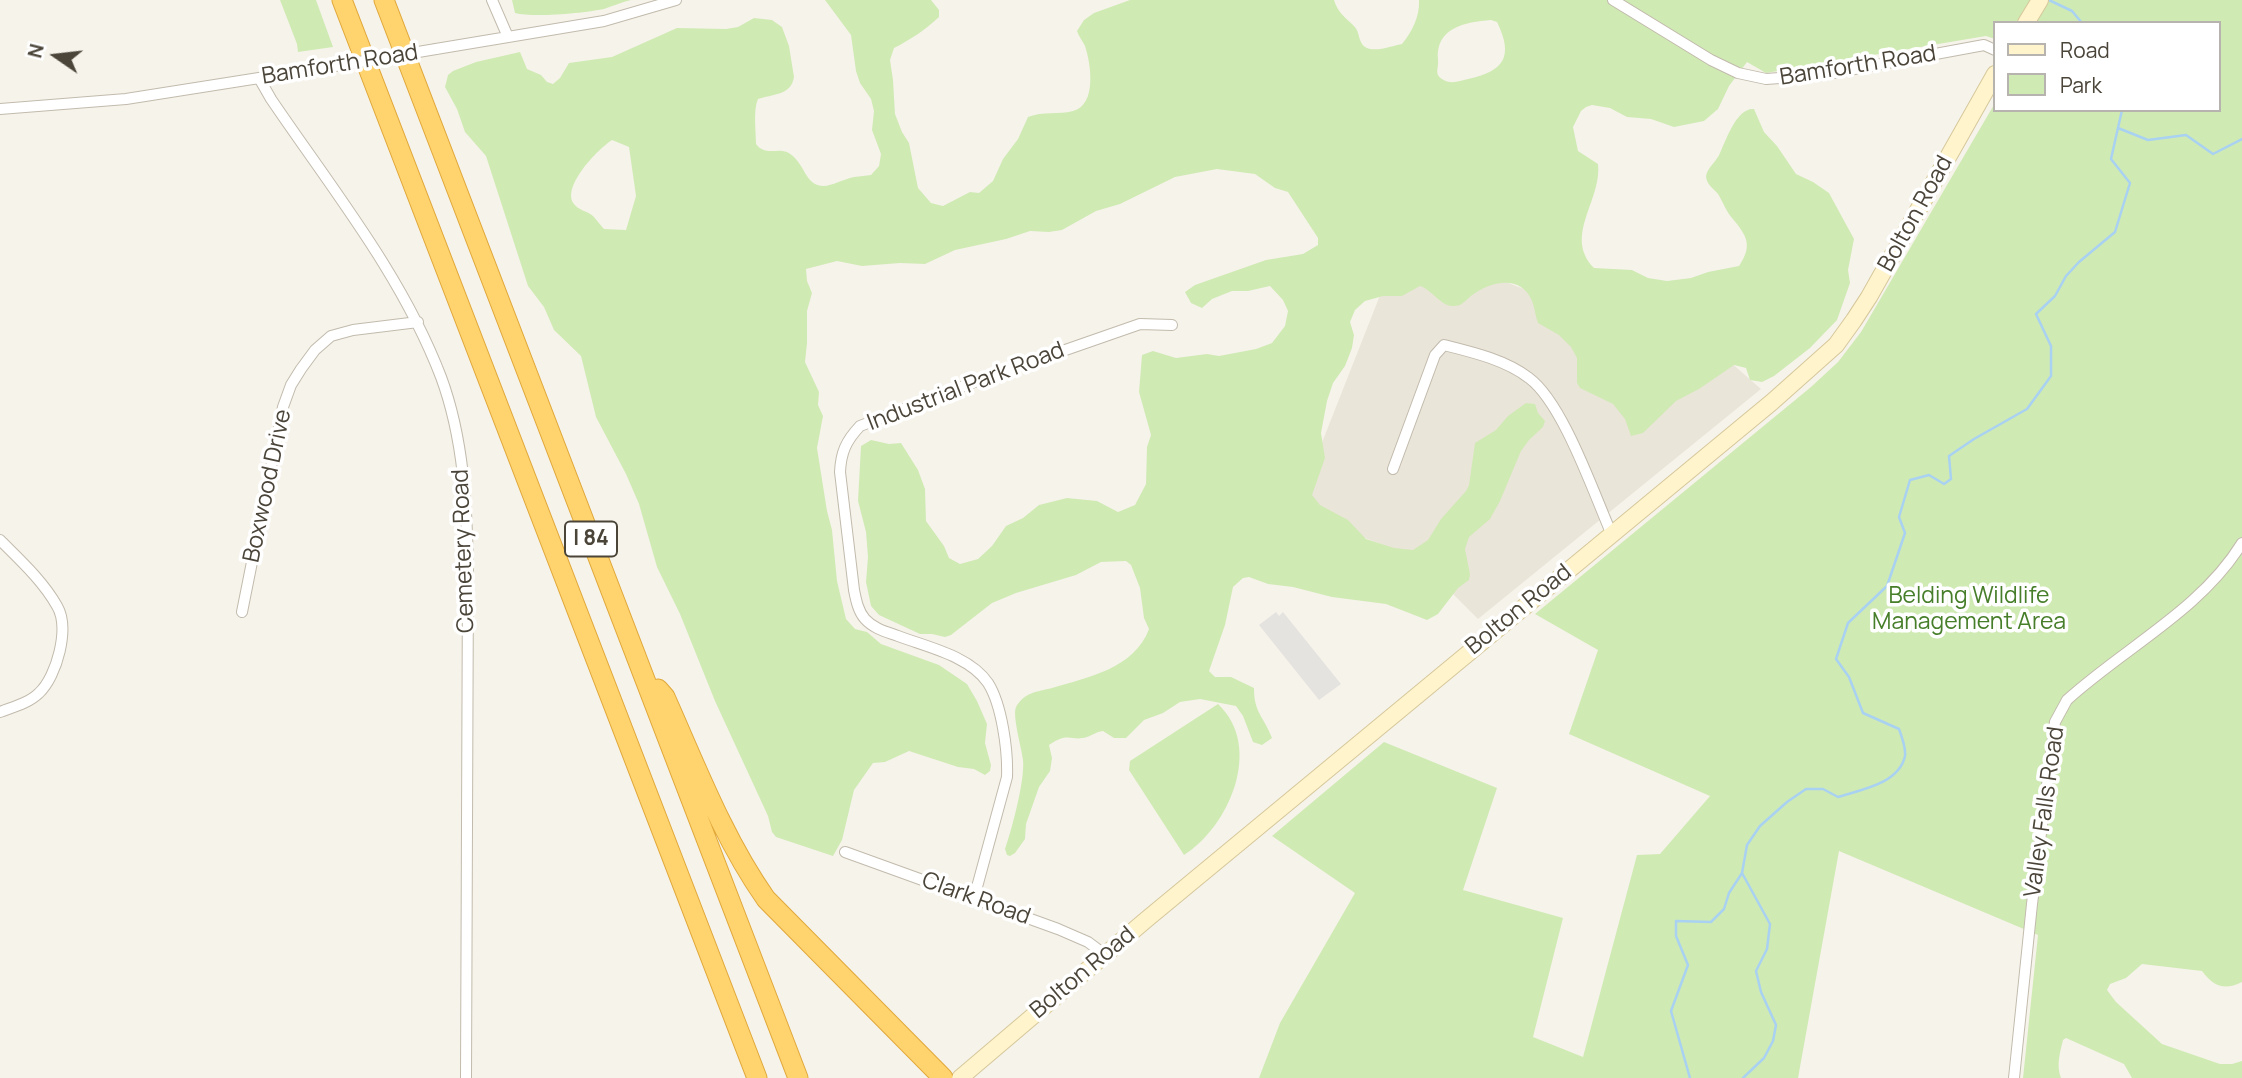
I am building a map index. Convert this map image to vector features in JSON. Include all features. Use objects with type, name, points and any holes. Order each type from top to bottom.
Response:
[{"type":"highway","name":"I 84","points":[[342,0],[757,1078]]},
{"type":"highway","name":"I 84","points":[[384,0],[798,1078]]},
{"type":"highway","points":[[642,672],[665,696],[720,816],[766,899],[943,1078]]},
{"type":"street","points":[[492,0],[508,37]]},
{"type":"street","name":"Bamforth Road","points":[[0,109],[126,99],[335,66],[604,21],[676,0]]},
{"type":"street","name":"Bamforth Road","points":[[1613,0],[1711,60],[1738,73],[1766,79],[1822,75],[1984,45],[1994,50]]},
{"type":"street","points":[[2027,21],[2037,4]]},
{"type":"street","name":"Bolton Road","points":[[960,1078],[1104,954],[1772,402],[1836,345],[1870,297],[1994,76]]},
{"type":"street","name":"Cemetery Road","points":[[259,78],[388,270],[418,322],[442,379],[456,433],[467,523],[466,1078]]},
{"type":"street","name":"Boxwood Drive","points":[[242,612],[283,407],[291,384],[315,350],[331,336],[353,330],[418,322]]},
{"type":"street","name":"Industrial Park Road","points":[[974,898],[1007,777],[1008,757],[995,699],[988,682],[975,669],[960,660],[878,629],[864,619],[853,590],[840,455],[847,440],[860,426],[985,377],[1140,324],[1172,325]]},
{"type":"street","points":[[1393,470],[1435,355],[1444,345],[1458,348],[1510,366],[1543,390],[1562,421],[1612,535]]},
{"type":"street","points":[[0,540],[28,568],[59,608],[62,631],[56,666],[49,681],[38,694],[0,712]]},
{"type":"street","name":"Valley Falls Road","points":[[2014,1078],[2033,890],[2055,722],[2067,700],[2204,588],[2228,563],[2242,543]]},
{"type":"street","name":"Clark Road","points":[[845,852],[1078,938],[1104,954]]},
{"type":"shaded area","points":[[1401,242],[1558,302],[1705,340],[1761,389],[1478,619],[1417,558],[1295,511]]},
{"type":"shaded area","points":[[1276,612],[1279,616],[1283,612],[1341,684],[1319,700],[1259,625]]},
{"type":"green space","points":[[280,0],[316,0],[333,47],[298,52]]},
{"type":"green space","points":[[512,0],[631,0],[595,11],[534,15],[515,13]]},
{"type":"green space","name":"Belding Wildlife Management Area","points":[[825,0],[931,0],[939,10],[939,17],[894,48],[890,60],[895,114],[909,143],[918,188],[931,203],[943,206],[970,192],[979,193],[993,181],[1028,117],[1073,111],[1081,107],[1089,93],[1090,73],[1085,46],[1077,31],[1084,20],[1094,13],[1130,0],[1334,0],[1340,12],[1356,28],[1364,46],[1374,49],[1402,44],[1415,24],[1419,0],[2242,0],[2242,982],[2219,986],[2202,971],[2142,964],[2126,978],[2110,984],[2107,990],[2116,1002],[2162,1044],[2220,1064],[2242,1061],[2242,1078],[2132,1078],[2124,1064],[2066,1038],[2063,1040],[2059,1059],[2061,1078],[2023,1078],[2038,935],[1839,851],[1798,1078],[1259,1078],[1280,1023],[1355,893],[1272,836],[1384,742],[1497,788],[1463,890],[1563,918],[1533,1037],[1583,1057],[1637,855],[1660,854],[1710,796],[1569,734],[1598,650],[1535,614],[1838,362],[1861,332],[1994,105],[1994,112],[2221,112],[2221,21],[1994,21],[1994,39],[1986,36],[1766,73],[1747,62],[1729,86],[1718,109],[1704,121],[1674,127],[1651,119],[1627,117],[1610,108],[1592,105],[1586,107],[1573,127],[1578,151],[1598,164],[1598,178],[1582,243],[1585,256],[1594,268],[1632,270],[1648,278],[1667,281],[1739,266],[1746,252],[1746,241],[1706,176],[1737,119],[1742,113],[1754,109],[1764,132],[1796,174],[1829,193],[1854,239],[1848,270],[1850,283],[1837,320],[1810,348],[1774,376],[1762,382],[1750,380],[1746,368],[1734,365],[1676,401],[1643,433],[1631,436],[1625,419],[1613,404],[1580,388],[1577,383],[1577,358],[1571,347],[1559,335],[1538,323],[1532,301],[1520,287],[1513,284],[1496,284],[1455,306],[1444,303],[1420,286],[1402,296],[1383,296],[1365,301],[1355,310],[1350,322],[1354,335],[1352,348],[1345,366],[1333,383],[1327,401],[1321,433],[1325,458],[1312,495],[1320,505],[1348,520],[1366,539],[1394,548],[1413,550],[1428,540],[1441,519],[1466,491],[1475,443],[1496,430],[1508,416],[1526,403],[1535,404],[1545,421],[1543,427],[1521,451],[1490,519],[1469,537],[1465,549],[1469,580],[1458,588],[1438,614],[1427,620],[1386,604],[1332,597],[1268,584],[1249,577],[1243,578],[1233,587],[1225,625],[1209,671],[1215,677],[1231,677],[1254,688],[1257,709],[1272,738],[1262,745],[1253,742],[1236,706],[1200,699],[1180,702],[1163,713],[1144,720],[1126,738],[1114,738],[1103,731],[1087,737],[1056,741],[1049,745],[1052,758],[1050,771],[1039,787],[1026,824],[1025,839],[1010,856],[1005,849],[1023,769],[1015,718],[1016,707],[1031,693],[1095,675],[1133,654],[1149,629],[1144,618],[1140,588],[1131,565],[1126,561],[1101,562],[1076,575],[992,603],[945,637],[920,634],[879,615],[871,606],[866,582],[866,532],[858,501],[861,446],[871,440],[889,444],[901,443],[918,470],[925,489],[926,521],[949,558],[960,564],[978,559],[992,546],[1006,526],[1023,518],[1039,505],[1067,498],[1097,501],[1118,512],[1135,505],[1146,484],[1147,447],[1151,435],[1139,392],[1142,355],[1153,351],[1176,358],[1207,354],[1219,356],[1256,349],[1272,343],[1285,326],[1288,311],[1283,300],[1270,286],[1232,291],[1212,299],[1202,308],[1191,303],[1185,292],[1195,285],[1266,260],[1303,254],[1318,245],[1318,238],[1288,192],[1275,188],[1255,174],[1217,169],[1175,177],[1120,204],[1096,211],[1062,230],[1030,231],[955,250],[925,264],[862,266],[837,261],[806,269],[812,293],[807,311],[805,362],[819,392],[818,405],[823,416],[817,448],[832,530],[837,581],[846,619],[855,629],[867,632],[881,644],[939,665],[967,684],[987,724],[985,743],[991,765],[990,771],[985,775],[974,769],[958,767],[909,751],[885,762],[873,763],[854,790],[842,840],[833,856],[776,837],[657,567],[639,504],[596,417],[581,356],[554,330],[544,307],[528,286],[486,156],[465,132],[445,87],[448,75],[453,71],[476,62],[520,52],[527,69],[553,84],[569,63],[612,57],[677,28],[726,29],[738,27],[754,18],[772,20],[782,27],[789,46],[794,77],[785,91],[758,99],[755,115],[756,144],[763,150],[787,152],[798,161],[810,180],[828,186],[854,177],[871,175],[879,166],[881,154],[872,130],[874,111],[871,99],[860,83],[851,35]],"holes":[[[1491,20],[1497,22],[1505,45],[1505,53],[1497,67],[1480,76],[1458,81],[1445,81],[1438,75],[1438,49],[1447,34],[1462,25]],[[612,140],[629,147],[636,196],[626,230],[604,229],[593,216],[574,204],[571,197],[572,188],[583,169],[598,151]]]},
{"type":"green space","points":[[1218,704],[1232,722],[1238,742],[1239,763],[1235,785],[1215,826],[1184,855],[1129,770],[1130,761]]},
{"type":"waterway","points":[[2049,0],[2072,11],[2080,21]]},
{"type":"waterway","points":[[1743,1078],[1764,1058],[1773,1041],[1776,1025],[1761,992],[1756,971],[1767,949],[1770,924],[1742,873],[1747,845],[1760,826],[1806,789],[1823,789],[1838,797],[1878,784],[1901,766],[1905,753],[1899,729],[1863,713],[1849,677],[1836,659],[1848,623],[1887,586],[1905,533],[1899,517],[1910,480],[1929,475],[1944,484],[1951,479],[1949,456],[2027,409],[2051,376],[2051,346],[2036,314],[2055,296],[2066,276],[2079,262],[2115,232],[2130,183],[2111,159],[2122,112]]},
{"type":"waterway","points":[[2118,128],[2148,140],[2186,135],[2213,154],[2242,139]]},
{"type":"waterway","points":[[1690,1078],[1671,1011],[1688,965],[1676,936],[1676,921],[1711,922],[1724,909],[1729,893],[1742,873]]}]
